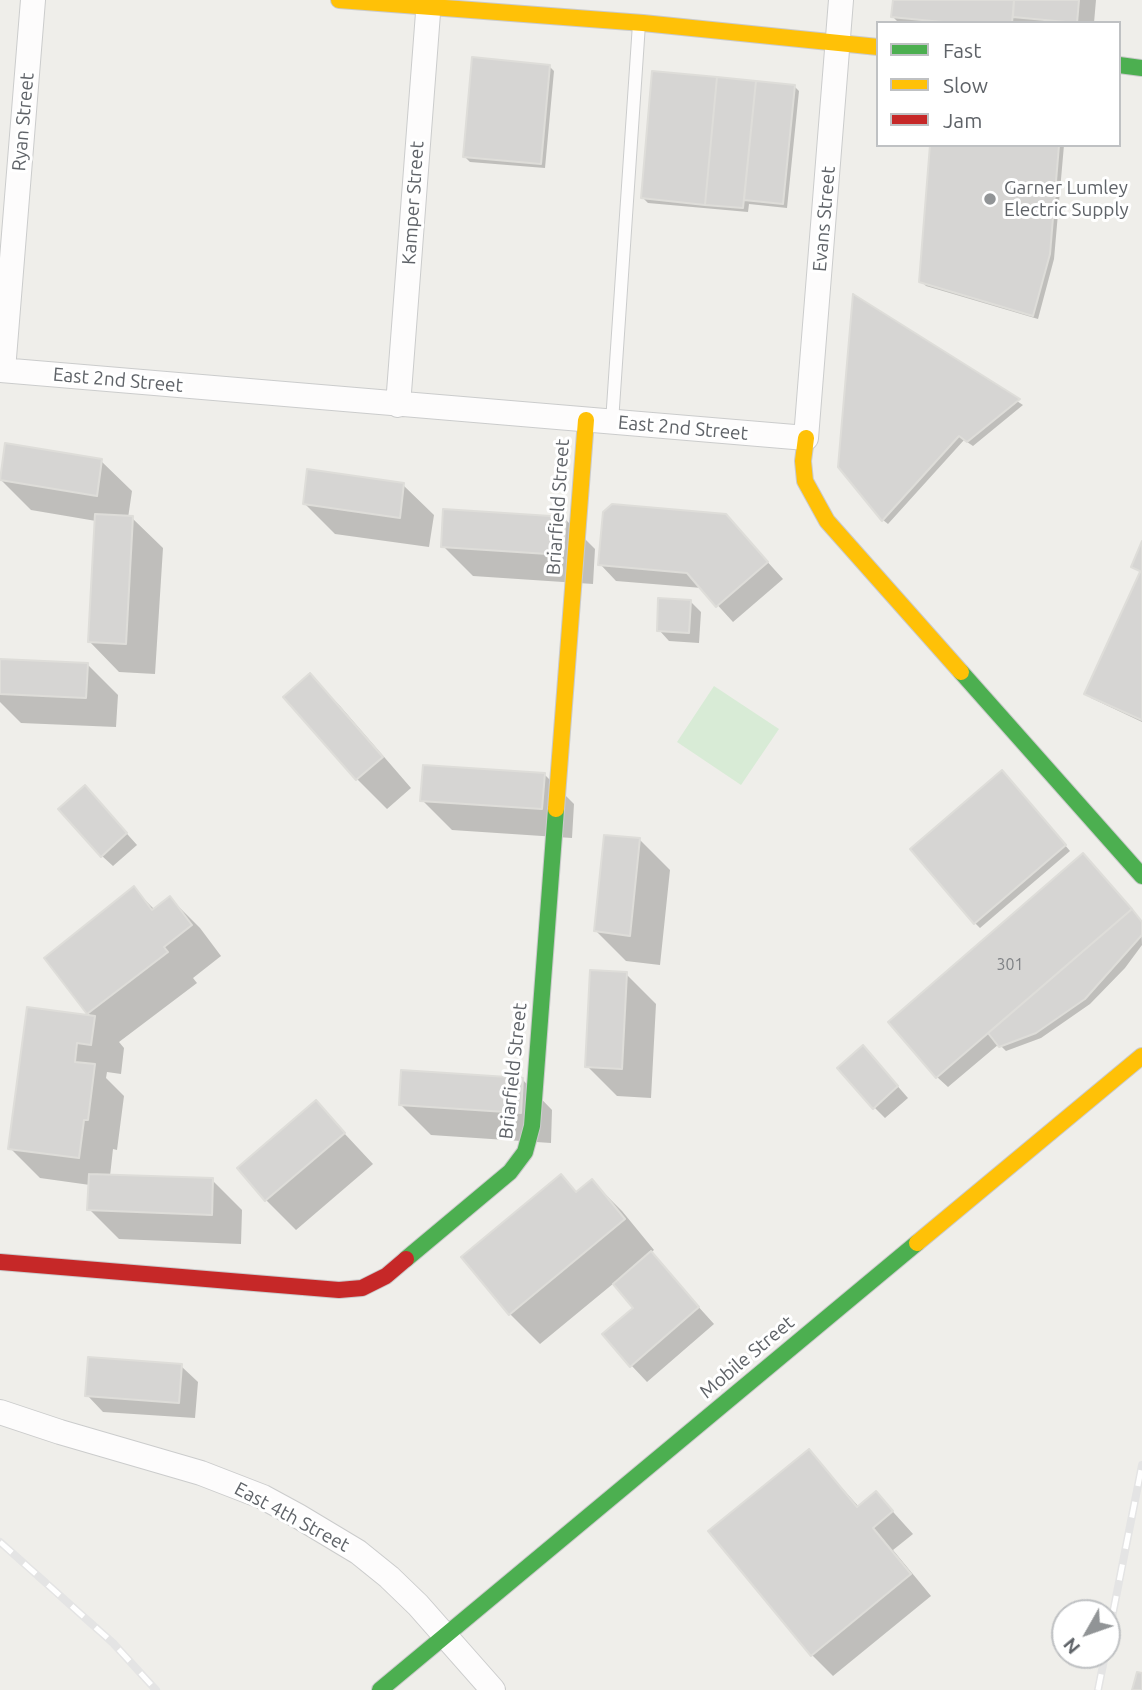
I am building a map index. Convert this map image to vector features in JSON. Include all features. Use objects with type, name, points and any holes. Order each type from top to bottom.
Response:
[{"type":"street","name":"Ryan Street","points":[[1,370],[33,0]]},
{"type":"street","points":[[339,0],[429,3],[876,47]]},
{"type":"street","name":"Evans Street","points":[[806,438],[841,0]]},
{"type":"street","name":"Kamper Street","points":[[398,405],[429,3]]},
{"type":"street","points":[[1121,65],[1142,68]]},
{"type":"street","name":"East 2nd Street","points":[[1,370],[806,438]]},
{"type":"street","name":"Briarfield Street","points":[[0,1262],[339,1290],[362,1288],[386,1276],[510,1172],[525,1152],[532,1126],[586,420]]},
{"type":"street","points":[[806,438],[803,461],[805,481],[827,522],[1142,876]]},
{"type":"street","name":"Mobile Street","points":[[380,1690],[1142,1056]]},
{"type":"street","name":"East 4th Street","points":[[0,1412],[201,1473],[263,1497],[298,1516],[358,1552],[418,1605],[493,1690]]},
{"type":"lane","points":[[612,422],[639,23]]},
{"type":"green space","points":[[714,686],[779,729],[741,785],[677,742]]},
{"type":"building","points":[[893,0],[1014,0],[1012,21],[932,21],[891,17]]},
{"type":"building","points":[[1014,0],[1079,0],[1077,21],[1013,17]]},
{"type":"building","points":[[472,57],[550,65],[541,164],[463,157]]},
{"type":"building","points":[[652,71],[717,77],[705,205],[641,198]]},
{"type":"building","points":[[717,77],[756,81],[743,208],[705,205]]},
{"type":"building","points":[[756,81],[795,85],[783,204],[744,200]]},
{"type":"building","name":"Garner Lumley Electric Supply","points":[[930,147],[1059,147],[1050,254],[1033,316],[919,282]]},
{"type":"building","points":[[853,294],[1020,399],[967,442],[959,436],[882,521],[838,467]]},
{"type":"building","points":[[5,443],[102,459],[97,496],[0,480]]},
{"type":"building","points":[[307,469],[404,483],[400,518],[303,504]]},
{"type":"building","points":[[612,504],[726,514],[768,562],[716,607],[687,573],[598,565],[603,512]]},
{"type":"building","points":[[443,509],[566,517],[563,555],[441,547]]},
{"type":"building","points":[[95,514],[133,516],[126,644],[88,642]]},
{"type":"building","points":[[1142,541],[1142,572],[1131,567]]},
{"type":"building","points":[[1142,572],[1142,720],[1084,694]]},
{"type":"building","points":[[658,598],[691,600],[689,633],[657,631]]},
{"type":"building","points":[[0,659],[88,663],[86,698],[0,694]]},
{"type":"building","points":[[310,673],[383,757],[356,780],[283,697]]},
{"type":"building","points":[[423,765],[545,773],[542,809],[420,801]]},
{"type":"building","points":[[1002,770],[1066,845],[974,924],[910,849]]},
{"type":"building","points":[[85,785],[127,833],[101,857],[58,809]]},
{"type":"building","points":[[604,835],[640,838],[630,936],[594,931]]},
{"type":"building","points":[[1083,853],[1132,909],[936,1078],[888,1022]]},
{"type":"building","points":[[134,886],[152,910],[170,896],[192,925],[164,947],[168,952],[87,1014],[44,958]]},
{"type":"building","points":[[1132,909],[1142,922],[1142,935],[1085,999],[1036,1033],[999,1047],[988,1033]]},
{"type":"building","points":[[590,970],[627,972],[622,1069],[585,1067]]},
{"type":"building","points":[[27,1007],[95,1016],[91,1045],[77,1043],[75,1062],[95,1064],[88,1120],[84,1120],[79,1158],[8,1149]]},
{"type":"building","points":[[863,1045],[898,1086],[873,1109],[837,1068]]},
{"type":"building","points":[[401,1070],[523,1078],[521,1113],[399,1105]]},
{"type":"building","points":[[316,1100],[345,1133],[265,1201],[237,1168]]},
{"type":"building","points":[[89,1174],[213,1178],[212,1215],[87,1210]]},
{"type":"building","points":[[561,1174],[576,1192],[592,1179],[625,1219],[509,1315],[461,1257]]},
{"type":"building","points":[[651,1251],[699,1307],[630,1367],[602,1334],[633,1308],[613,1284]]},
{"type":"building","points":[[88,1357],[182,1364],[179,1403],[85,1396]]},
{"type":"building","points":[[809,1449],[857,1507],[876,1491],[893,1511],[873,1528],[911,1574],[811,1656],[708,1531]]},
{"type":"building","points":[[1137,1672],[1142,1673],[1142,1690],[1132,1690]]},
{"type":"railway","points":[[1116,1599],[1142,1465]]},
{"type":"railway","points":[[0,1542],[113,1643],[156,1690]]},
{"type":"railway","points":[[1098,1690],[1102,1669]]},
{"type":"traffic: fast","points":[[1121,65],[1142,68]]},
{"type":"traffic: fast","points":[[961,672],[1142,876]]},
{"type":"traffic: fast","points":[[406,1259],[510,1172],[525,1152],[532,1126],[556,809]]},
{"type":"traffic: fast","points":[[380,1690],[917,1243]]},
{"type":"traffic: slow","points":[[339,0],[643,23],[876,47]]},
{"type":"traffic: slow","points":[[556,809],[586,420]]},
{"type":"traffic: slow","points":[[806,438],[803,461],[805,481],[827,521],[961,672]]},
{"type":"traffic: slow","points":[[917,1243],[1142,1056]]},
{"type":"traffic: jam","points":[[0,1262],[339,1290],[362,1288],[386,1276],[406,1259]]},
{"type":"place","name":"Garner Lumley Electric Supply","points":[[990,199]]}]
